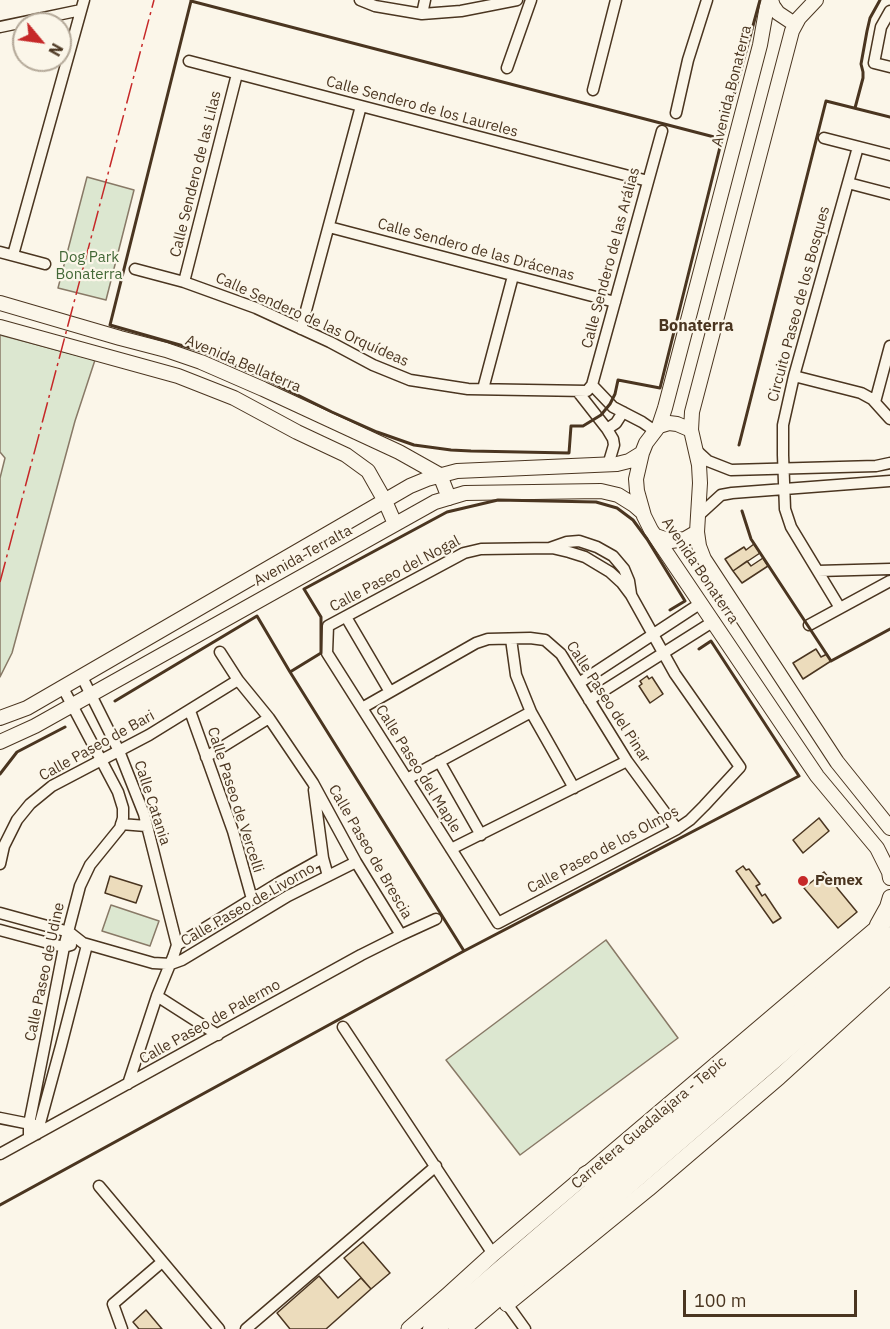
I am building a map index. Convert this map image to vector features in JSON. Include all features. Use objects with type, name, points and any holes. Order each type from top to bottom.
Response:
[{"type":"highway","points":[[433,1329],[890,937]]},
{"type":"highway","name":"Carretera Guadalajara - Tepic","points":[[459,1329],[890,958]]},
{"type":"highway","points":[[587,1176],[616,1162],[688,1110]]},
{"type":"highway","points":[[478,1329],[507,1304]]},
{"type":"main road","name":"Carretera Guadalajara - Tepic","points":[[409,1329],[493,1254],[890,917]]},
{"type":"main road","points":[[507,1304],[770,1085],[890,976]]},
{"type":"street","points":[[360,0],[375,6],[422,14],[461,11],[526,0],[507,68]]},
{"type":"street","points":[[422,14],[425,0]]},
{"type":"street","points":[[593,90],[616,0]]},
{"type":"street","points":[[676,113],[688,60],[707,0]]},
{"type":"street","points":[[770,0],[778,13],[796,23]]},
{"type":"street","name":"Avenida Bonaterra","points":[[770,0],[760,45],[759,104],[732,258],[692,412],[692,430],[700,483],[697,532],[699,546],[704,559],[837,762],[890,828]]},
{"type":"street","name":"Avenida Bonaterra","points":[[816,0],[796,23],[759,104],[706,253],[668,397],[657,429],[646,443],[642,453],[636,479],[639,504],[651,530],[817,776],[877,848],[890,878]]},
{"type":"street","points":[[0,27],[82,5]]},
{"type":"street","points":[[13,255],[82,5]]},
{"type":"street","points":[[890,10],[882,27],[874,63],[890,67]]},
{"type":"street","name":"Calle Sendero de los Laureles","points":[[189,61],[648,181]]},
{"type":"street","name":"Calle Sendero de las Lilas","points":[[184,282],[237,74]]},
{"type":"street","points":[[301,329],[361,106]]},
{"type":"street","name":"Calle Sendero de las Arálias","points":[[586,389],[615,302],[662,131]]},
{"type":"street","points":[[824,138],[890,155]]},
{"type":"street","name":"Circuito Paseo de los Bosques","points":[[840,608],[791,527],[785,509],[783,425],[794,376],[858,147]]},
{"type":"street","points":[[848,183],[890,195]]},
{"type":"street","name":"Calle Sendero de las Drácenas","points":[[329,227],[615,302]]},
{"type":"street","points":[[0,252],[45,264]]},
{"type":"street","points":[[706,253],[732,258]]},
{"type":"street","name":"Calle Sendero de las Orquídeas","points":[[135,269],[184,282],[256,308],[410,380],[468,389],[586,389]]},
{"type":"street","points":[[483,389],[513,276]]},
{"type":"street","name":"Avenida Bellaterra","points":[[0,303],[201,362],[399,453],[440,476]]},
{"type":"street","points":[[0,327],[178,376],[234,398],[346,455],[368,471],[395,524]]},
{"type":"street","points":[[875,402],[890,346]]},
{"type":"street","points":[[794,376],[861,393],[875,402],[890,419]]},
{"type":"street","points":[[586,389],[613,407],[657,429],[669,423],[692,430]]},
{"type":"street","points":[[586,389],[613,439],[614,445],[608,465]]},
{"type":"street","points":[[607,429],[619,420],[623,412]]},
{"type":"street","points":[[696,450],[708,461],[731,470],[890,464]]},
{"type":"street","name":"Avenida Terralta","points":[[0,718],[27,708],[63,688],[410,486],[457,471],[608,465],[629,461],[642,453]]},
{"type":"street","points":[[440,476],[449,498]]},
{"type":"street","points":[[698,516],[721,495],[890,481]]},
{"type":"street","name":"Avenida Terralta","points":[[0,742],[35,726],[435,502],[465,493],[601,491],[618,495],[642,512]]},
{"type":"street","points":[[656,536],[671,541],[685,539],[697,532]]},
{"type":"street","name":"Calle Paseo del Nogal","points":[[328,626],[473,550],[549,548],[579,541],[597,547],[613,556],[624,569],[631,595],[675,674],[740,767]]},
{"type":"street","points":[[818,571],[890,569]]},
{"type":"street","points":[[809,625],[890,581]]},
{"type":"street","points":[[579,683],[701,603]]},
{"type":"street","points":[[346,617],[390,692]]},
{"type":"street","points":[[589,700],[714,621]]},
{"type":"street","name":"Calle Paseo del Maple","points":[[328,626],[327,653],[498,923]]},
{"type":"street","name":"Calle Paseo del Pinar","points":[[362,708],[476,643],[488,639],[545,640],[561,654],[627,761],[677,829]]},
{"type":"street","points":[[511,639],[516,675],[531,712],[574,788]]},
{"type":"street","name":"Calle Paseo de Brescia","points":[[220,652],[313,783],[356,862],[401,935]]},
{"type":"street","name":"Calle Catania","points":[[82,677],[119,751],[144,814],[177,945]]},
{"type":"street","name":"Calle Paseo de Bari","points":[[0,864],[4,846],[17,820],[30,804],[52,786],[149,735],[238,680]]},
{"type":"street","points":[[63,688],[118,792],[123,808],[121,824],[146,826]]},
{"type":"street","name":"Calle Paseo de Vercelli","points":[[190,711],[233,831],[252,900]]},
{"type":"street","points":[[407,779],[531,712]]},
{"type":"street","points":[[206,757],[269,718]]},
{"type":"street","points":[[439,761],[481,835]]},
{"type":"street","points":[[451,849],[627,761]]},
{"type":"street","points":[[817,776],[837,762]]},
{"type":"street","name":"Calle Paseo de los Olmos","points":[[498,923],[677,829],[690,820],[740,767]]},
{"type":"street","name":"Calle Paseo de Brescia","points":[[313,783],[323,858],[328,876]]},
{"type":"street","name":"Calle Paseo de Udine","points":[[37,1130],[64,946],[80,886],[90,865],[121,824]]},
{"type":"street","points":[[877,848],[890,837]]},
{"type":"street","name":"Calle Paseo de Livorno","points":[[177,945],[323,858]]},
{"type":"street","name":"Calle Paseo de Livorno","points":[[0,930],[64,946],[85,944],[153,963],[171,964],[192,954],[288,896],[356,862]]},
{"type":"street","points":[[869,935],[881,921],[890,897]]},
{"type":"street","name":"Calle Paseo de Livorno","points":[[0,913],[69,932],[85,944]]},
{"type":"street","name":"Calle Paseo de Palermo","points":[[0,1154],[37,1130],[128,1084],[361,955],[436,919]]},
{"type":"street","name":"Calle Paseo de Udine","points":[[37,1130],[61,1046],[85,944]]},
{"type":"street","points":[[128,1084],[157,996],[177,945]]},
{"type":"street","points":[[157,996],[218,1035]]},
{"type":"street","points":[[343,1027],[493,1254]]},
{"type":"street","points":[[0,1118],[37,1130]]},
{"type":"street","points":[[246,1329],[436,1166]]},
{"type":"street","points":[[99,1186],[219,1329]]},
{"type":"street","points":[[122,1329],[113,1304],[162,1262]]},
{"type":"street","points":[[507,1304],[525,1329]]},
{"type":"green space","name":"Dog Park Bonaterra","points":[[87,177],[134,190],[106,300],[58,288]]},
{"type":"green space","points":[[0,335],[95,360],[75,421],[12,653],[0,677],[0,478],[5,458],[0,452]]},
{"type":"green space","points":[[111,905],[159,921],[150,946],[102,931]]},
{"type":"green space","points":[[606,940],[678,1038],[520,1155],[446,1060]]},
{"type":"building","points":[[754,544],[760,553],[733,571],[725,559],[744,547],[746,550]]},
{"type":"building","points":[[763,558],[768,566],[742,583],[733,571],[747,561],[751,566]]},
{"type":"building","points":[[816,649],[821,657],[827,654],[831,661],[803,679],[793,663]]},
{"type":"building","points":[[647,676],[649,679],[652,677],[663,694],[650,703],[639,686],[642,684],[640,681]]},
{"type":"building","points":[[819,818],[829,831],[803,853],[793,840]]},
{"type":"building","points":[[743,866],[746,870],[749,869],[760,884],[756,886],[762,896],[765,894],[781,918],[773,923],[736,871]]},
{"type":"building","points":[[824,872],[857,912],[838,928],[804,888]]},
{"type":"building","points":[[110,876],[142,886],[136,903],[105,893]]},
{"type":"building","points":[[363,1242],[390,1273],[371,1289],[344,1258]]},
{"type":"building","points":[[319,1276],[338,1298],[361,1278],[371,1289],[326,1329],[290,1329],[277,1313]]},
{"type":"building","points":[[146,1310],[162,1329],[139,1329],[133,1322]]},
{"type":"wall","points":[[191,0],[722,139],[760,0]]},
{"type":"wall","points":[[855,108],[863,78],[861,64],[870,18],[880,0]]},
{"type":"wall","points":[[191,1],[110,325],[201,351],[377,432],[414,445],[451,450],[569,453],[571,426],[583,426],[601,415],[615,394],[618,380],[660,388],[722,139]]},
{"type":"wall","points":[[739,445],[826,101],[890,117]]},
{"type":"wall","points":[[464,951],[290,672],[321,653],[321,617],[304,589],[447,512],[498,500],[596,502],[617,508],[633,520],[647,539],[685,601],[670,610]]},
{"type":"wall","points":[[742,511],[751,539],[831,661],[890,629]]},
{"type":"wall","points":[[115,701],[257,616],[290,672]]},
{"type":"wall","points":[[0,1205],[464,951],[799,776],[711,641],[699,649]]},
{"type":"wall","points":[[0,774],[17,752],[65,727]]},
{"type":"power","points":[[0,582],[154,0]]},
{"type":"place","name":"Pemex","points":[[803,881]]},
{"type":"district","name":"Bonaterra","points":[[696,326]]}]
